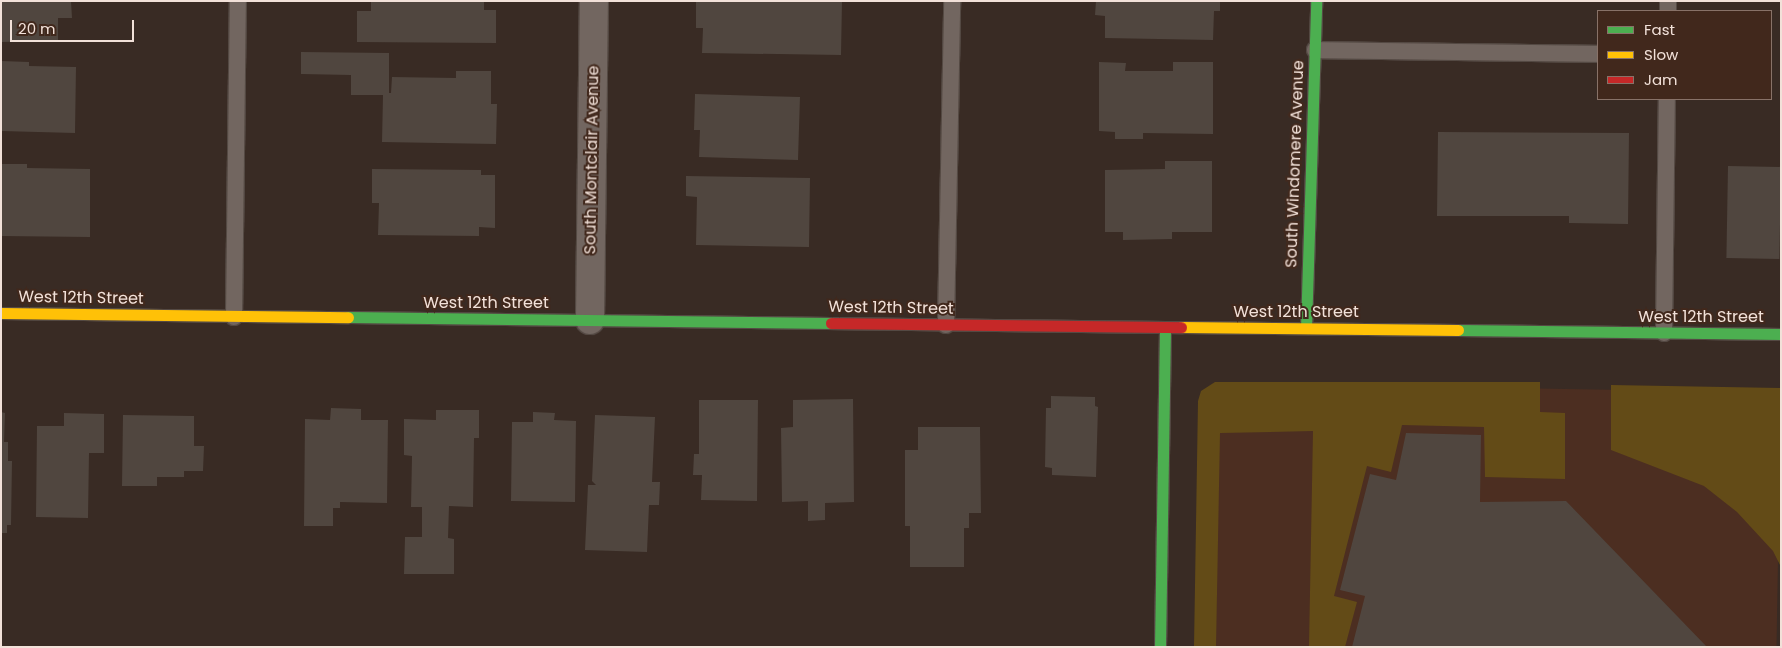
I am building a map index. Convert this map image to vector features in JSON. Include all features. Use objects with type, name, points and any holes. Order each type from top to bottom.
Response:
[{"type":"street","name":"South Montclair Avenue","points":[[590,320],[594,1]]},
{"type":"street","name":"South Windomere Avenue","points":[[1306,328],[1316,1]]},
{"type":"street","name":"West 12th Street","points":[[1,313],[1781,334]]},
{"type":"street","points":[[1160,647],[1164,328]]},
{"type":"lane","points":[[234,317],[238,1]]},
{"type":"lane","points":[[946,324],[952,1]]},
{"type":"lane","points":[[1315,50],[1597,54]]},
{"type":"lane","points":[[1664,334],[1667,100]]},
{"type":"shaded area","points":[[1215,382],[1540,382],[1540,412],[1565,413],[1565,479],[1485,477],[1484,427],[1402,425],[1391,472],[1367,466],[1334,596],[1357,602],[1345,647],[1309,647],[1313,431],[1220,433],[1216,647],[1194,647],[1198,401],[1201,391]]},
{"type":"shaded area","points":[[1220,383],[1781,393],[1776,647],[1215,647]]},
{"type":"shaded area","points":[[1611,385],[1781,388],[1781,567],[1773,551],[1737,512],[1704,486],[1611,450]]},
{"type":"building","points":[[1,1],[71,1],[72,18],[58,18],[58,41],[1,42]]},
{"type":"building","points":[[371,1],[484,1],[484,10],[496,10],[496,43],[357,42],[357,11],[371,11]]},
{"type":"building","points":[[696,1],[842,1],[841,55],[702,53],[703,28],[696,28]]},
{"type":"building","points":[[1096,1],[1220,1],[1220,11],[1214,11],[1213,40],[1105,38],[1105,16],[1095,15]]},
{"type":"building","points":[[301,52],[389,53],[389,93],[391,93],[392,77],[456,78],[456,71],[491,71],[491,104],[497,104],[496,144],[382,142],[383,95],[351,95],[351,75],[301,74]]},
{"type":"building","points":[[1,61],[29,62],[29,66],[76,67],[75,133],[1,131]]},
{"type":"building","points":[[1099,62],[1126,63],[1125,71],[1173,71],[1173,62],[1213,62],[1213,134],[1143,133],[1143,139],[1115,139],[1115,132],[1099,131]]},
{"type":"building","points":[[695,94],[800,97],[798,160],[699,157],[700,130],[694,130]]},
{"type":"building","points":[[1438,132],[1629,133],[1628,224],[1569,223],[1569,216],[1437,216]]},
{"type":"building","points":[[1165,161],[1212,161],[1212,232],[1172,232],[1172,239],[1123,240],[1123,232],[1105,232],[1105,170],[1165,169]]},
{"type":"building","points":[[1,164],[27,164],[27,168],[90,169],[90,237],[1,236]]},
{"type":"building","points":[[1728,166],[1781,167],[1779,259],[1726,258]]},
{"type":"building","points":[[372,169],[481,170],[481,175],[495,175],[495,228],[479,227],[479,236],[378,235],[379,203],[372,203]]},
{"type":"building","points":[[686,176],[810,178],[809,247],[696,245],[697,197],[686,196]]},
{"type":"building","points":[[1051,396],[1095,397],[1095,406],[1098,407],[1096,477],[1052,475],[1052,468],[1045,467],[1046,408],[1051,408]]},
{"type":"building","points":[[853,399],[854,502],[825,503],[825,520],[808,521],[808,501],[782,502],[781,428],[793,427],[793,400]]},
{"type":"building","points":[[699,400],[758,400],[757,501],[701,500],[702,475],[693,475],[694,454],[699,454]]},
{"type":"building","points":[[331,408],[361,409],[361,420],[388,420],[387,503],[340,502],[340,508],[333,508],[333,526],[304,526],[305,419],[330,420]]},
{"type":"building","points":[[436,410],[479,410],[479,438],[474,438],[473,507],[449,506],[448,538],[454,539],[454,574],[404,574],[405,537],[422,537],[422,507],[411,507],[412,456],[404,455],[404,419],[436,420]]},
{"type":"building","points":[[1,412],[5,413],[4,442],[8,442],[8,461],[12,461],[11,525],[7,525],[7,533],[1,533]]},
{"type":"building","points":[[533,412],[555,413],[554,420],[576,421],[575,502],[511,501],[512,422],[533,422]]},
{"type":"building","points":[[64,413],[104,414],[104,453],[89,453],[88,518],[36,517],[37,426],[64,426]]},
{"type":"building","points":[[123,415],[194,416],[194,446],[204,446],[203,471],[184,471],[184,477],[157,477],[157,486],[122,486]]},
{"type":"building","points":[[595,415],[655,417],[652,482],[660,482],[659,505],[649,505],[647,552],[585,550],[588,485],[596,485],[592,481]]},
{"type":"building","points":[[918,427],[980,427],[981,513],[969,513],[969,528],[964,528],[964,567],[910,567],[910,526],[905,526],[905,450],[918,450]]},
{"type":"building","points":[[1406,433],[1481,435],[1480,502],[1566,501],[1707,647],[1352,647],[1365,596],[1340,590],[1370,474],[1396,480]]},
{"type":"traffic: fast","points":[[1306,328],[1316,1]]},
{"type":"traffic: fast","points":[[348,317],[831,323]]},
{"type":"traffic: fast","points":[[1160,647],[1165,328]]},
{"type":"traffic: fast","points":[[1458,330],[1781,334]]},
{"type":"traffic: slow","points":[[1,313],[348,317]]},
{"type":"traffic: slow","points":[[1181,327],[1458,330]]},
{"type":"traffic: jam","points":[[831,323],[1181,327]]}]
